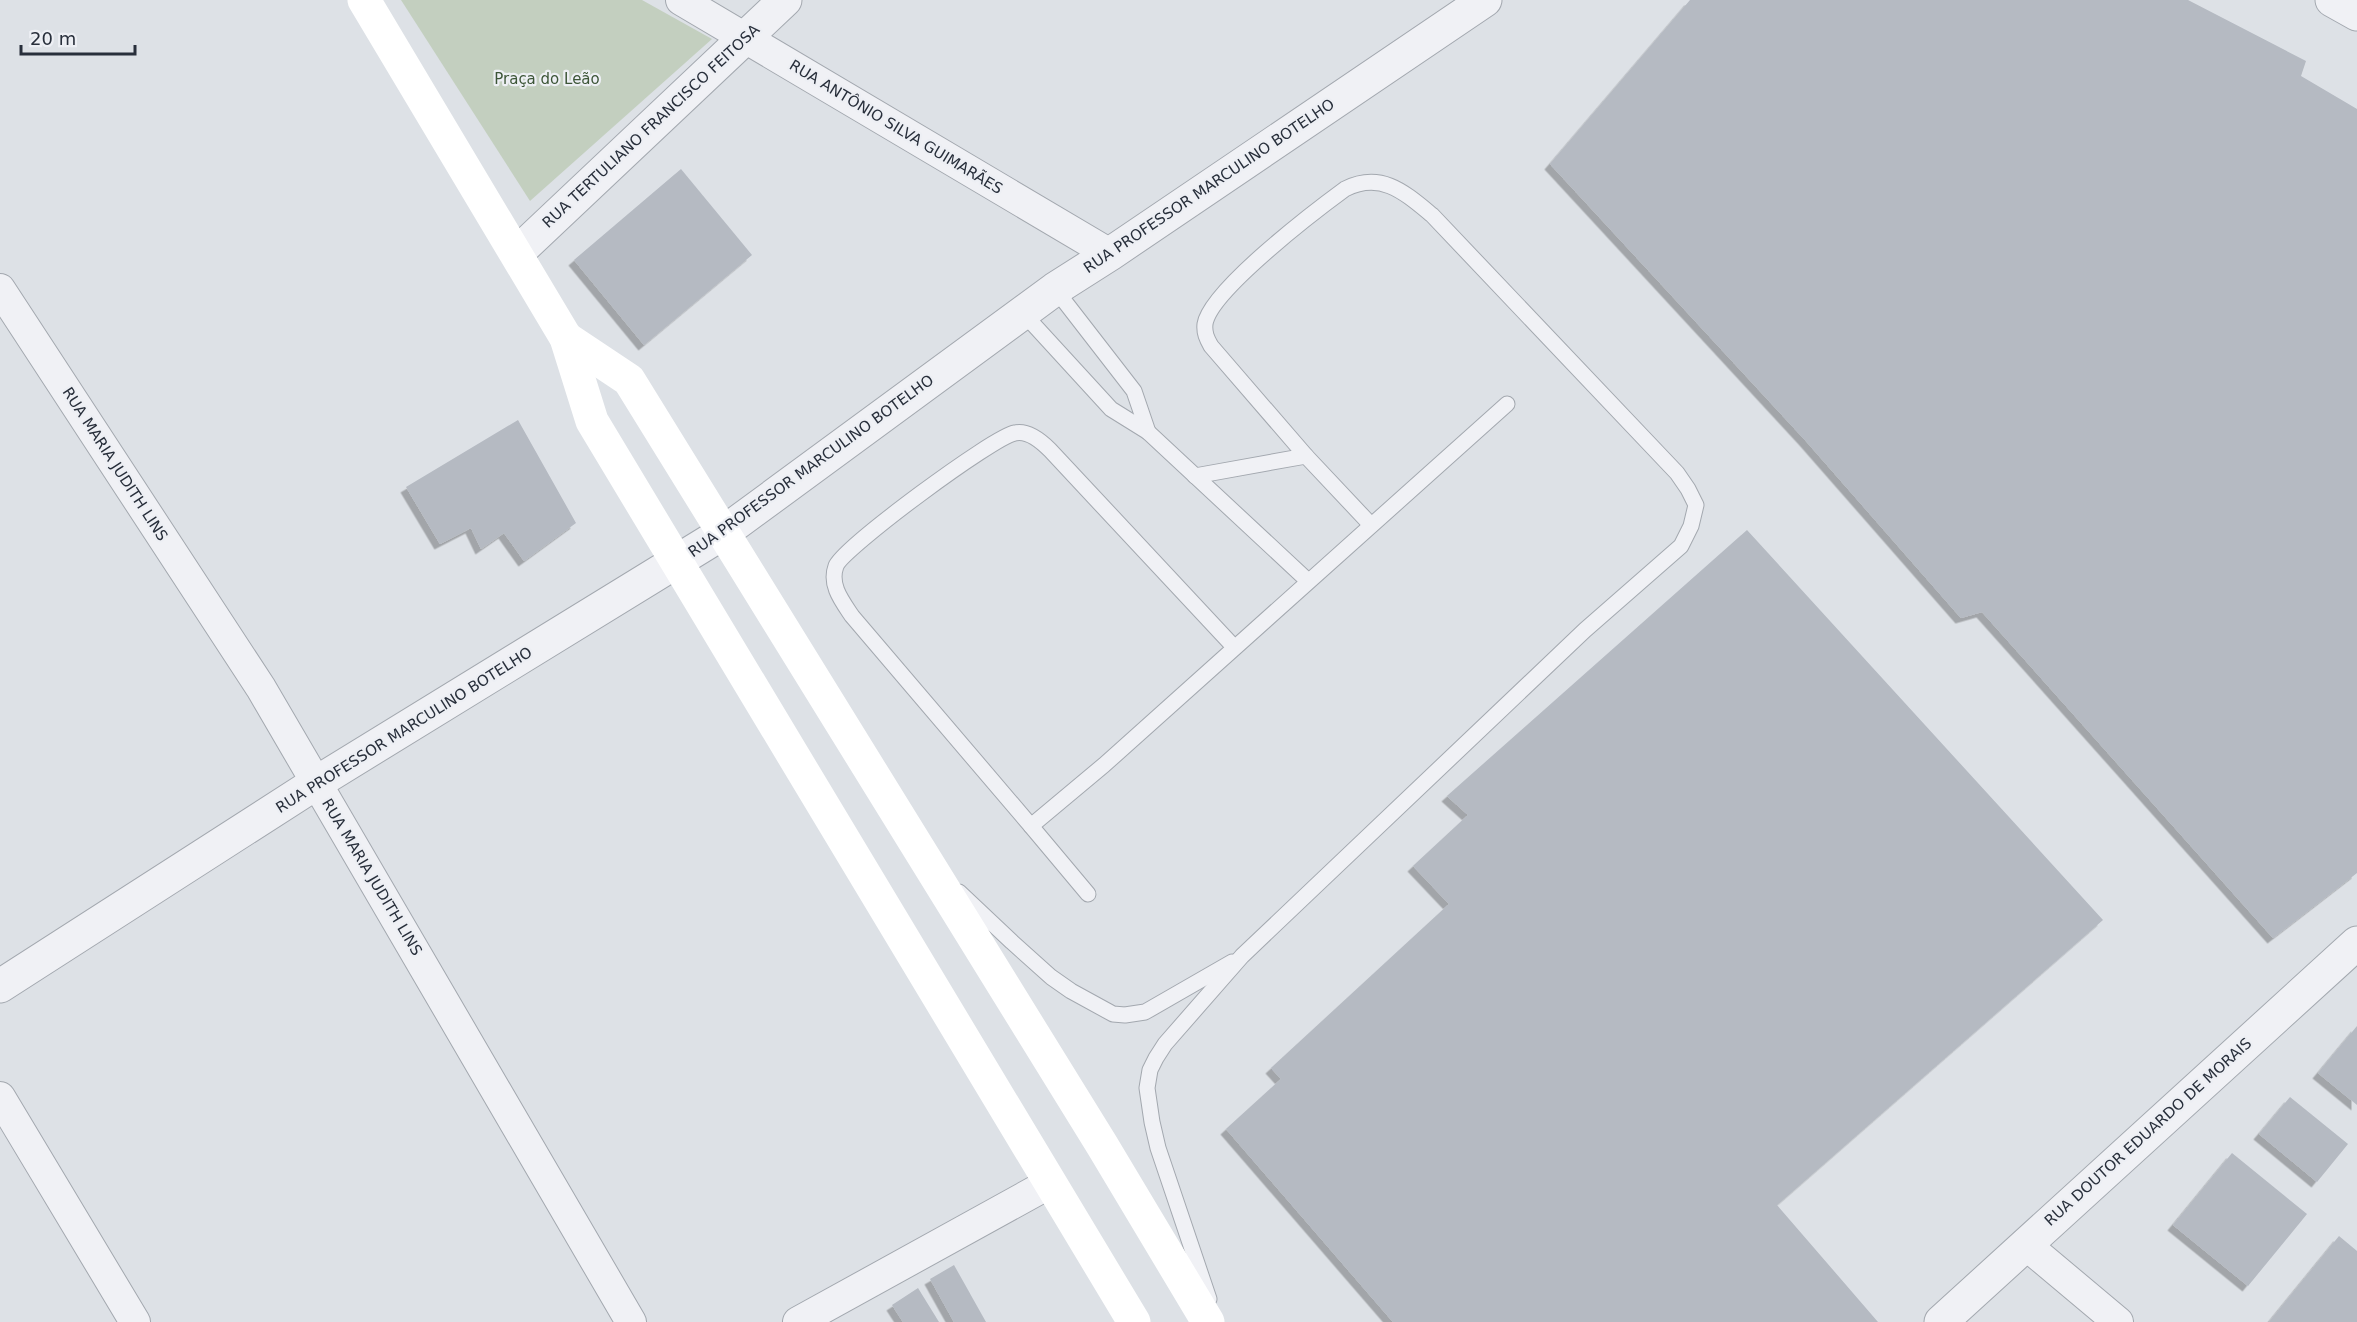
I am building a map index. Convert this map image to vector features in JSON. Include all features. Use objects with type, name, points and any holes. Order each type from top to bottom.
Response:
[{"type":"main road","points":[[364,0],[567,338],[592,421],[1134,1322]]},
{"type":"main road","points":[[567,338],[629,380],[1096,1135],[1208,1322]]},
{"type":"street","name":"RUA ANTÔNIO SILVA GUIMARÃES","points":[[681,0],[1110,254]]},
{"type":"street","name":"RUA TERTULIANO FRANCISCO FEITOSA","points":[[517,253],[785,0]]},
{"type":"street","points":[[2332,0],[2357,14]]},
{"type":"street","name":"RUA PROFESSOR MARCULINO BOTELHO","points":[[0,986],[316,783],[723,533],[1055,289],[1110,254],[1471,3]]},
{"type":"street","name":"RUA MARIA JUDITH LINS","points":[[0,289],[261,688],[632,1322]]},
{"type":"street","name":"RUA DOUTOR EDUARDO DE MORAIS","points":[[1941,1322],[2356,946]]},
{"type":"street","points":[[0,1097],[135,1322]]},
{"type":"street","points":[[798,1322],[1050,1184]]},
{"type":"street","points":[[2025,1244],[2118,1322]]},
{"type":"lane","points":[[1216,1322],[1158,1148],[1148,1101],[1147,1088],[1150,1070],[1165,1044],[1242,956],[1585,630],[1670,557],[1687,536],[1696,510],[1689,489],[1677,473],[1432,215],[1405,194],[1382,183],[1356,183],[1344,189],[1321,207],[1221,294],[1206,319],[1205,332],[1211,346],[1306,456],[1371,525]]},
{"type":"lane","points":[[1055,289],[1134,391],[1148,432]]},
{"type":"lane","points":[[1023,313],[1111,409],[1148,432],[1308,581]]},
{"type":"lane","points":[[1031,826],[1104,765],[1507,404]]},
{"type":"lane","points":[[1088,894],[871,639],[841,600],[833,580],[835,568],[842,556],[947,475],[997,440],[1013,433],[1026,434],[1042,443],[1081,481],[1234,647]]},
{"type":"lane","points":[[1195,476],[1306,456]]},
{"type":"lane","points":[[922,856],[1012,942],[1052,976],[1071,991],[1113,1014],[1145,1012],[1242,956]]},
{"type":"green space","name":"Praça do Leão","points":[[401,0],[642,0],[712,39],[530,201]]},
{"type":"building","points":[[1690,0],[2188,0],[2306,61],[2301,76],[2357,109],[2357,873],[2273,938],[1982,612],[1961,618],[1805,440],[1550,164]]},
{"type":"building","points":[[681,169],[752,255],[644,345],[574,260]]},
{"type":"building","points":[[518,420],[576,523],[524,561],[504,533],[481,549],[471,528],[440,544],[406,487]]},
{"type":"building","points":[[1747,530],[2103,920],[1777,1205],[1878,1322],[1393,1322],[1226,1129],[1281,1079],[1271,1068],[1449,904],[1413,866],[1468,815],[1447,796]]},
{"type":"building","points":[[2357,1026],[2357,1105],[2318,1073]]},
{"type":"building","points":[[2290,1097],[2348,1144],[2317,1182],[2259,1134]]},
{"type":"building","points":[[2232,1153],[2307,1214],[2248,1286],[2173,1225]]},
{"type":"building","points":[[2339,1236],[2357,1251],[2357,1322],[2269,1322]]},
{"type":"building","points":[[954,1265],[986,1322],[954,1322],[930,1279]]},
{"type":"building","points":[[918,1288],[939,1322],[903,1322],[892,1305]]}]
